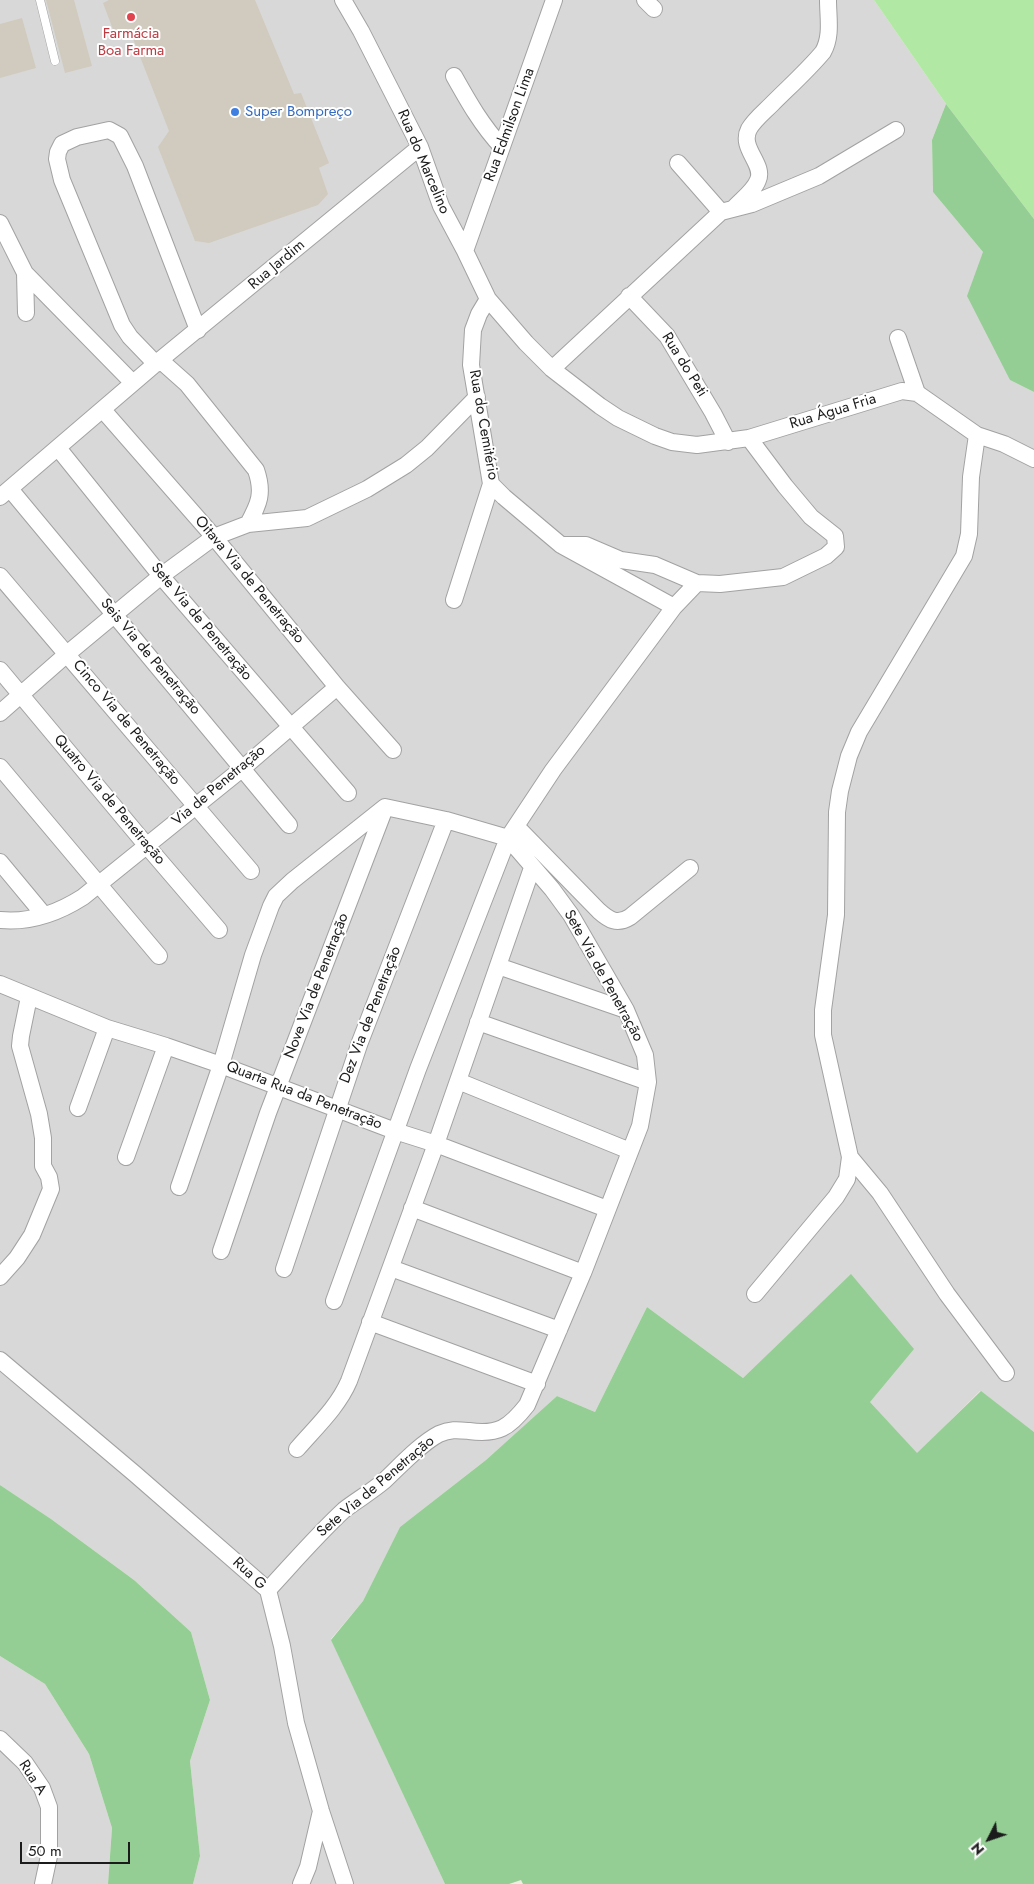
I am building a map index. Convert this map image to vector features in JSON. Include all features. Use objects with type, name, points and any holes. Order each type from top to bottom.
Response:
[{"type":"street","name":"Rua do Marcelino","points":[[343,0],[361,31],[420,147],[441,206],[465,250],[488,299],[526,343],[552,369]]},
{"type":"street","name":"Rua Edmilson Lima","points":[[465,250],[554,0]]},
{"type":"street","points":[[552,369],[629,296],[727,210],[748,194],[759,179],[759,173],[748,147],[746,139],[748,131],[760,116],[823,52],[828,44],[828,0]]},
{"type":"street","points":[[454,76],[473,110],[491,135],[502,146]]},
{"type":"street","points":[[198,330],[125,142],[117,133],[108,130],[77,137],[62,144],[57,159],[62,180],[122,325],[130,337],[187,384],[256,470],[261,484],[260,495],[256,509],[248,524]]},
{"type":"street","points":[[727,210],[752,204],[794,188],[819,176],[896,130]]},
{"type":"street","name":"Rua Jardim","points":[[5,493],[158,362],[420,147]]},
{"type":"street","points":[[678,162],[727,210]]},
{"type":"street","points":[[0,223],[25,273],[133,383]]},
{"type":"street","points":[[25,273],[26,314]]},
{"type":"street","name":"Rua do Peti","points":[[629,296],[667,336],[728,442]]},
{"type":"street","name":"Rua do Cemitério","points":[[488,299],[479,314],[473,330],[471,365],[491,484],[561,545],[674,607]]},
{"type":"street","points":[[898,338],[917,393],[947,416],[977,435],[1004,444],[1034,459]]},
{"type":"street","name":"Rua Água Fria","points":[[552,369],[600,406],[627,422],[655,436],[686,445],[728,442],[750,438],[902,391],[917,393]]},
{"type":"street","points":[[0,713],[67,654],[161,576],[214,537],[248,524],[307,518],[367,489],[406,465],[427,448],[477,397]]},
{"type":"street","name":"Oitava Via de Penetração","points":[[103,410],[214,537],[338,687],[393,750]]},
{"type":"street","points":[[755,1294],[843,1188],[849,1171],[850,1157],[823,1035],[823,1010],[836,915],[836,824],[840,791],[849,756],[860,732],[964,556],[969,534],[971,477],[977,435]]},
{"type":"street","points":[[561,545],[586,544],[621,560],[661,567],[697,583],[720,584],[783,577],[796,572],[832,551],[837,545],[835,536],[811,517],[785,486],[750,438]]},
{"type":"street","name":"Sete Via de Penetração","points":[[58,448],[161,576],[348,793]]},
{"type":"street","points":[[454,600],[491,484]]},
{"type":"street","name":"Seis Via de Penetração","points":[[5,493],[115,615],[289,825]]},
{"type":"street","name":"Cinco Via de Penetração","points":[[0,576],[250,871]]},
{"type":"street","points":[[334,1301],[395,1131],[512,832],[553,770],[674,607],[697,583]]},
{"type":"street","name":"Quatro Via de Penetração","points":[[0,670],[219,930]]},
{"type":"street","name":"Via de Penetração","points":[[0,920],[26,920],[65,908],[99,885],[338,687]]},
{"type":"street","points":[[0,766],[160,956]]},
{"type":"street","points":[[179,1187],[221,1065],[262,925],[276,896],[306,869],[385,807],[512,832],[599,911],[612,920],[620,922],[630,917],[690,868]]},
{"type":"street","name":"Nove Via de Penetração","points":[[221,1251],[268,1113],[385,807]]},
{"type":"street","name":"Dez Via de Penetração","points":[[284,1269],[360,1042],[446,820]]},
{"type":"street","name":"Sete Via de Penetração","points":[[268,1590],[317,1536],[346,1509],[377,1487],[439,1434],[452,1429],[489,1433],[514,1422],[527,1406],[583,1273],[640,1126],[646,1102],[648,1082],[645,1055],[626,1010],[571,915],[552,889],[532,868],[512,832]]},
{"type":"street","points":[[0,862],[44,915]]},
{"type":"street","points":[[297,1449],[345,1390],[436,1144],[532,868]]},
{"type":"street","points":[[498,966],[626,1010]]},
{"type":"street","name":"Quarta Rua da Penetração","points":[[0,984],[107,1028],[221,1065],[608,1209]]},
{"type":"street","points":[[0,1277],[17,1258],[32,1235],[51,1189],[49,1177],[42,1166],[43,1138],[39,1114],[20,1046],[29,997]]},
{"type":"street","points":[[478,1022],[648,1082]]},
{"type":"street","points":[[78,1108],[107,1028]]},
{"type":"street","points":[[126,1158],[166,1046]]},
{"type":"street","points":[[458,1081],[630,1151]]},
{"type":"street","points":[[850,1157],[880,1193],[947,1294],[1006,1373]]},
{"type":"street","points":[[412,1208],[583,1273]]},
{"type":"street","points":[[391,1268],[559,1330]]},
{"type":"street","points":[[370,1322],[537,1384]]},
{"type":"street","name":"Rua G","points":[[0,1360],[120,1461],[268,1590],[282,1646],[296,1723],[321,1811],[345,1884]]},
{"type":"street","name":"Rua A","points":[[0,1739],[29,1769],[42,1788],[49,1807],[49,1856],[43,1884]]},
{"type":"street","points":[[301,1884],[308,1867],[321,1811]]},
{"type":"lane","points":[[40,0],[55,61]]},
{"type":"shaded area","points":[[0,0],[874,0],[946,104],[932,140],[933,192],[983,252],[1010,380],[1034,392],[1034,1432],[980,1391],[917,1454],[870,1402],[851,1275],[743,1378],[647,1307],[595,1412],[557,1396],[486,1460],[400,1527],[363,1601],[331,1639],[445,1884],[193,1884],[200,1856],[190,1761],[210,1700],[191,1632],[134,1580],[51,1519],[0,1485]]},
{"type":"shaded area","points":[[0,1656],[45,1684],[89,1754],[112,1828],[108,1884],[0,1884]]},
{"type":"green space","points":[[874,0],[1034,0],[1034,219],[946,104]]},
{"type":"green space","points":[[946,104],[1034,219],[1034,392],[1010,380],[967,296],[983,252],[933,192],[932,140]]},
{"type":"green space","points":[[851,1274],[914,1349],[870,1402],[917,1453],[981,1391],[1034,1432],[1034,1884],[523,1884],[521,1880],[509,1884],[445,1884],[331,1640],[363,1601],[400,1527],[486,1460],[557,1396],[595,1412],[647,1307],[743,1378]]},
{"type":"green space","points":[[0,1485],[51,1519],[134,1580],[191,1632],[210,1700],[190,1761],[200,1856],[193,1884],[108,1884],[112,1828],[89,1754],[45,1684],[0,1656]]},
{"type":"building","points":[[46,0],[74,0],[92,66],[65,73]]},
{"type":"building","name":"Super Bompreço","points":[[109,0],[255,0],[294,94],[301,93],[329,163],[319,168],[328,194],[318,205],[209,243],[195,241],[158,147],[169,131],[132,36],[117,40],[103,3]]},
{"type":"building","points":[[22,18],[36,68],[0,78],[0,24]]},
{"type":"place","name":"Farmácia Boa Farma","points":[[131,17]]},
{"type":"place","name":"Super Bompreço","points":[[235,112]]}]
